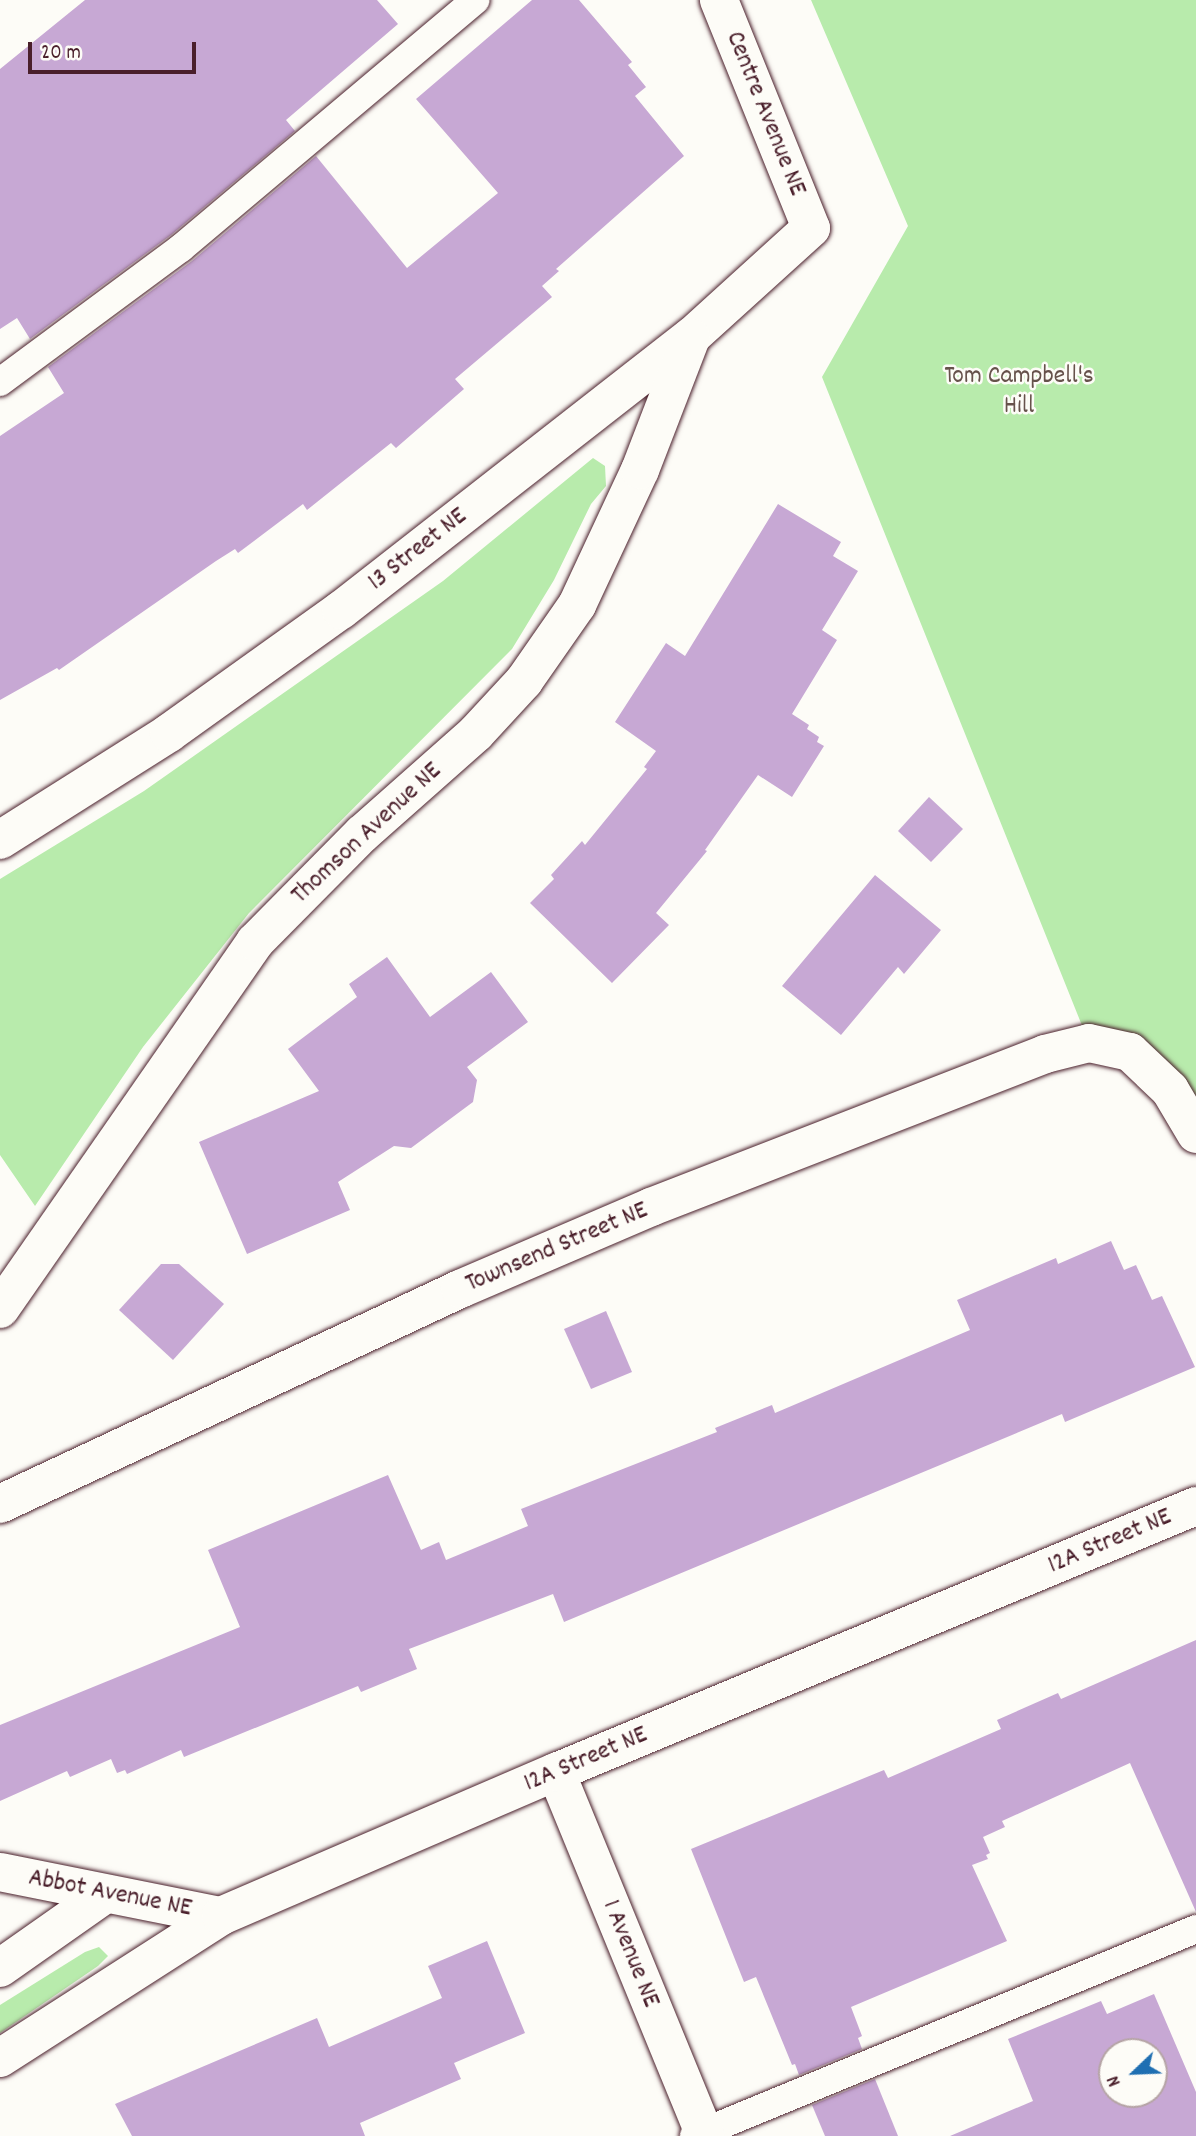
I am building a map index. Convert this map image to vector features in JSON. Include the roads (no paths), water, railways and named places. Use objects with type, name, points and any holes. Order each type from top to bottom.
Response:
[{"type":"street","name":"Centre Avenue NE","points":[[719,0],[811,228]]},
{"type":"street","name":"13 Street NE","points":[[0,840],[169,733],[341,610],[691,337],[811,228]]},
{"type":"street","name":"Thomson Avenue NE","points":[[0,1309],[255,942],[362,834],[477,733],[524,681],[577,605],[640,470],[691,337]]},
{"type":"street","name":"Townsend Street NE","points":[[0,1504],[460,1289],[651,1207],[1045,1054],[1089,1042],[1130,1052],[1170,1090],[1196,1134]]},
{"type":"street","name":"12A Street NE","points":[[0,2058],[220,1916],[556,1772],[1196,1506]]},
{"type":"street","name":"1 Avenue NE","points":[[556,1772],[701,2135]]},
{"type":"street","name":"Abbot Avenue NE","points":[[0,1872],[104,1895],[220,1916]]},
{"type":"street","points":[[0,1968],[104,1895]]},
{"type":"lane","points":[[0,382],[181,248],[476,0]]},
{"type":"lane","points":[[701,2135],[1196,1929]]},
{"type":"park label","name":"Tom Campbell's Hill","points":[[1019,392]]}]
